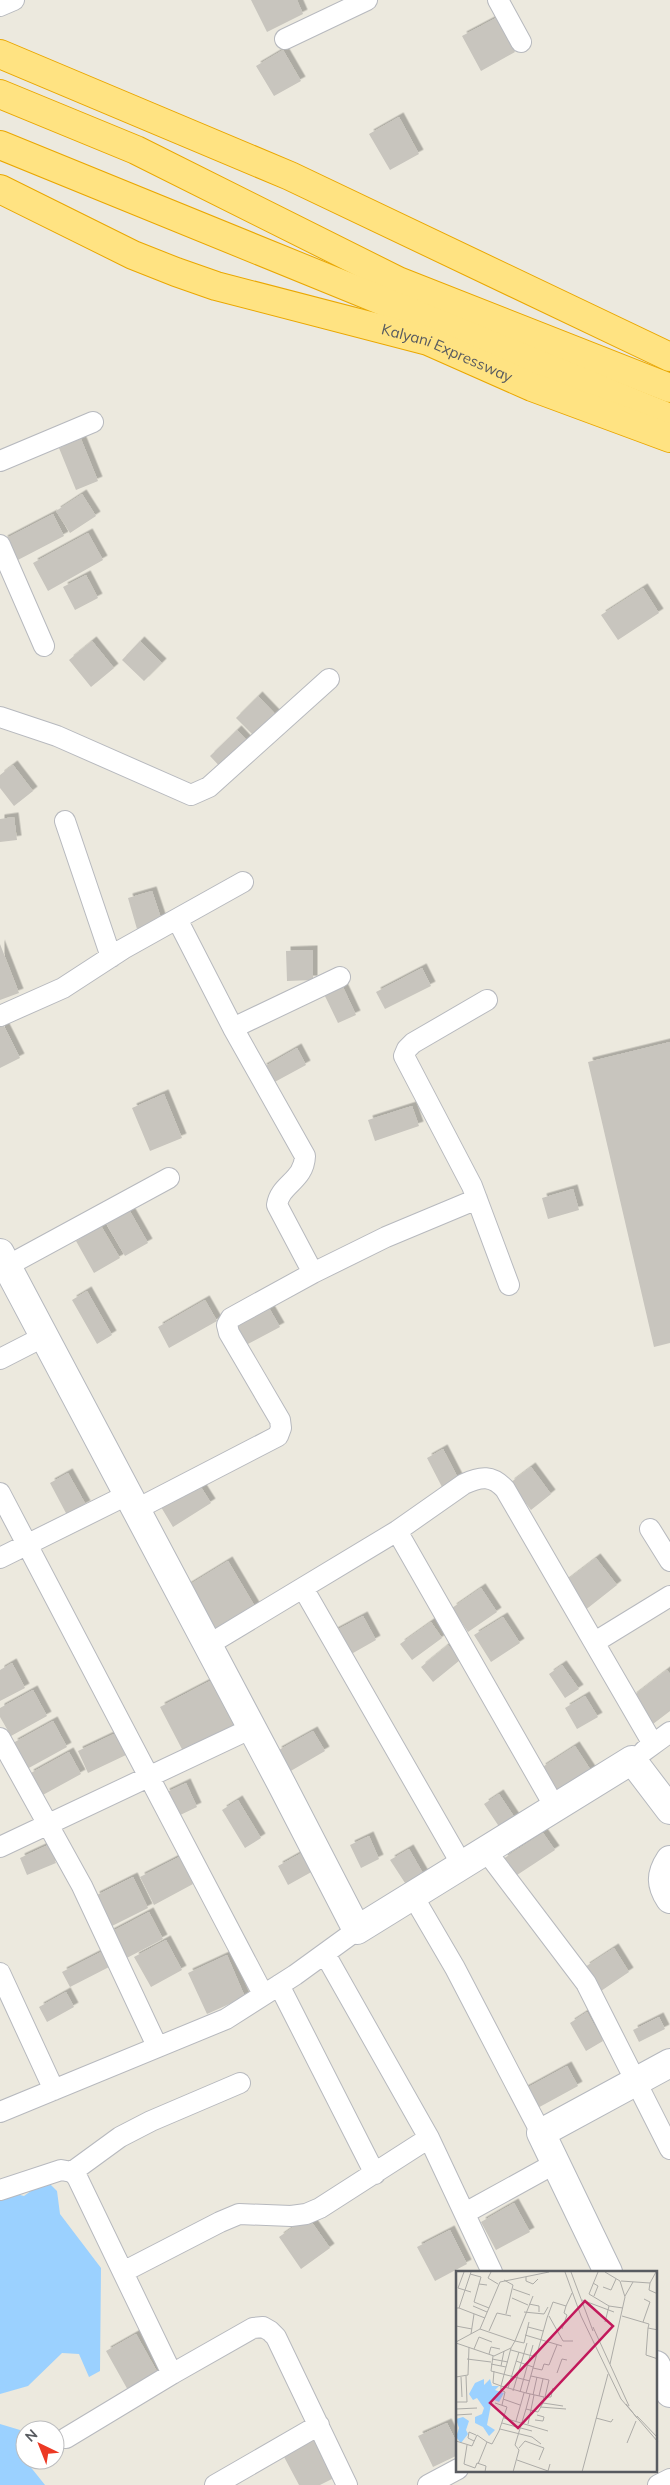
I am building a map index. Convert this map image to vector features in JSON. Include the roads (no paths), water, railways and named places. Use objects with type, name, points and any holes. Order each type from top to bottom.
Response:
[{"type":"highway","points":[[0,54],[290,176],[670,357]]},
{"type":"highway","points":[[0,94],[136,150],[398,280],[670,388]]},
{"type":"highway","points":[[0,145],[670,418]]},
{"type":"highway","name":"Kalyani Expressway","points":[[0,189],[133,255],[216,286],[428,341],[532,387],[670,438]]},
{"type":"street","points":[[0,6],[14,0]]},
{"type":"street","points":[[285,39],[367,0]]},
{"type":"street","points":[[498,0],[521,42]]},
{"type":"street","points":[[0,462],[93,422]]},
{"type":"street","points":[[0,545],[44,646]]},
{"type":"street","points":[[0,718],[57,736],[191,795],[209,787],[329,679]]},
{"type":"street","points":[[65,820],[111,958]]},
{"type":"street","points":[[0,1016],[63,988],[176,919],[243,882]]},
{"type":"street","points":[[176,919],[233,1028],[306,1156],[305,1166],[301,1174],[278,1198],[278,1205],[312,1273]]},
{"type":"street","points":[[233,1028],[340,977]]},
{"type":"street","points":[[487,1000],[413,1043],[404,1056],[477,1199],[509,1285]]},
{"type":"street","points":[[169,1178],[4,1259],[43,1337],[252,1728],[357,1930]]},
{"type":"street","points":[[0,1558],[278,1436],[281,1428],[280,1420],[230,1334],[227,1325],[231,1318],[312,1273],[386,1237],[477,1199]]},
{"type":"street","points":[[0,1360],[43,1337]]},
{"type":"street","points":[[208,1646],[397,1531],[476,1478],[489,1477],[499,1482],[506,1489],[653,1744]]},
{"type":"street","points":[[0,1493],[150,1774],[374,2174]]},
{"type":"street","points":[[650,1529],[670,1561]]},
{"type":"street","points":[[397,1531],[556,1808]]},
{"type":"street","points":[[302,1588],[462,1865]]},
{"type":"street","points":[[595,1642],[670,1596]]},
{"type":"street","points":[[0,1847],[150,1774],[252,1728]]},
{"type":"street","points":[[0,2112],[226,2019],[325,1954],[357,1930],[632,1760],[670,1732]]},
{"type":"street","points":[[0,1738],[82,1886],[157,2046]]},
{"type":"street","points":[[632,1760],[670,1810]]},
{"type":"street","points":[[486,1851],[586,1983],[670,2149]]},
{"type":"street","points":[[670,1860],[663,1872],[662,1882],[670,1900]]},
{"type":"street","points":[[413,1896],[455,1968],[541,2133],[554,2164],[608,2271]]},
{"type":"street","points":[[325,1954],[429,2138],[492,2271]]},
{"type":"street","points":[[0,1973],[54,2090]]},
{"type":"street","points":[[541,2133],[670,2063]]},
{"type":"street","points":[[72,2172],[120,2137],[240,2083]]},
{"type":"street","points":[[124,2272],[239,2214],[291,2216],[313,2211],[337,2199],[429,2138]]},
{"type":"street","points":[[465,2213],[554,2164]]},
{"type":"street","points":[[0,2190],[60,2170],[72,2172],[84,2189],[172,2374]]},
{"type":"street","points":[[66,2438],[253,2328],[262,2327],[270,2330],[276,2337],[347,2485]]},
{"type":"street","points":[[658,2364],[670,2358]]},
{"type":"street","points":[[658,2369],[670,2393]]},
{"type":"street","points":[[215,2485],[319,2425]]},
{"type":"street","points":[[428,2485],[456,2470]]},
{"type":"street","points":[[658,2485],[670,2479]]},
{"type":"water","points":[[46,2180],[57,2191],[60,2214],[101,2268],[100,2371],[89,2377],[79,2354],[62,2353],[28,2386],[0,2394],[0,2190],[24,2196]]},
{"type":"water","points":[[0,2424],[15,2428],[15,2470],[33,2470],[45,2485],[0,2485]]}]
